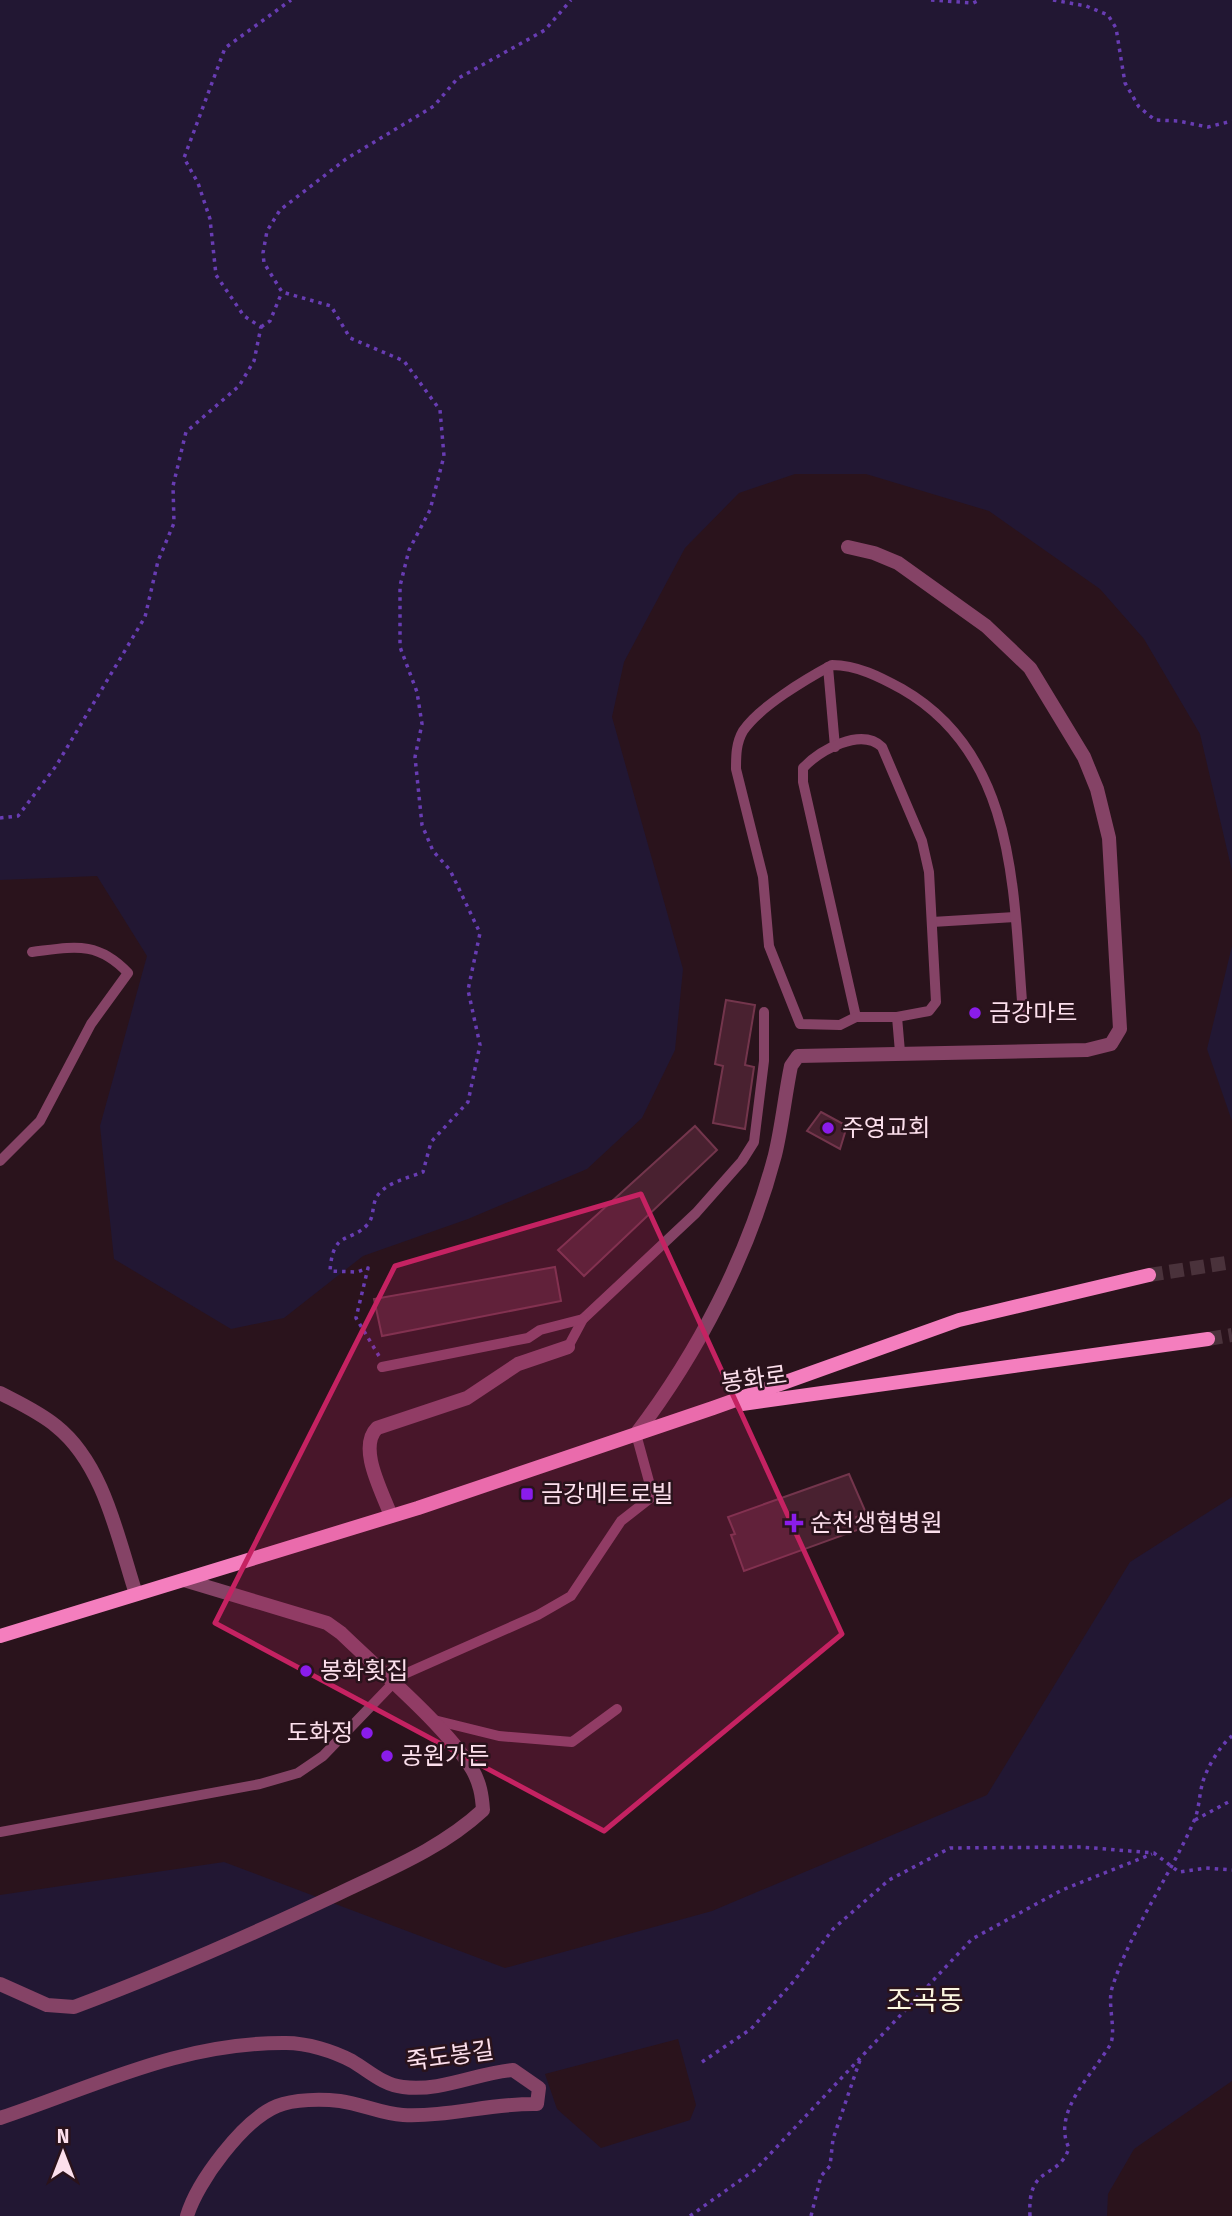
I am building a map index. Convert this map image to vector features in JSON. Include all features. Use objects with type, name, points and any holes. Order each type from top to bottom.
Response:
[{"type":"main road","name":"봉화로","points":[[713,1408],[959,1320],[1149,1275]]},
{"type":"main road","name":"봉화로","points":[[713,1408],[1208,1339]]},
{"type":"main road","points":[[0,1636],[391,1516],[713,1408]]},
{"type":"street","points":[[636,1434],[673,1385],[709,1318],[761,1202],[776,1152],[791,1066],[798,1056],[900,1052],[1035,1053],[1100,1049],[1111,1044],[1118,1036],[1120,1017],[1109,838],[1106,816],[1084,757],[1030,667],[986,626],[916,573],[874,553],[848,547]]},
{"type":"street","points":[[391,1516],[370,1456],[369,1443],[377,1428],[467,1398],[518,1364],[568,1347]]},
{"type":"street","points":[[0,1393],[56,1426],[85,1460],[107,1507],[136,1594]]},
{"type":"street","points":[[0,1984],[47,2005],[74,2007],[248,1936],[421,1854],[468,1825],[483,1810],[481,1790],[472,1770],[391,1682],[327,1623],[184,1580]]},
{"type":"street","name":"죽도봉길","points":[[0,2118],[145,2064],[220,2048],[288,2043],[323,2050],[351,2061],[383,2082],[404,2087],[435,2086],[513,2070],[539,2088],[537,2104],[512,2104],[450,2112],[402,2115],[341,2101],[303,2101],[278,2106],[255,2119],[205,2177],[187,2216]]},
{"type":"lane","points":[[828,667],[835,747]]},
{"type":"lane","points":[[856,1017],[803,782],[803,768],[820,752],[864,739],[874,740],[882,747],[922,841],[929,872],[932,922],[936,1002],[929,1011],[897,1017],[856,1017],[839,1025],[800,1024],[769,946],[763,877],[736,769],[736,757],[744,730],[766,709],[828,667],[854,667],[920,699],[954,732],[974,761],[999,811],[1010,858],[1023,1014]]},
{"type":"lane","points":[[932,922],[1015,917]]},
{"type":"lane","points":[[0,1161],[40,1121],[91,1024],[128,973],[114,958],[86,947],[32,952]]},
{"type":"lane","points":[[568,1347],[583,1319],[696,1213],[742,1161],[754,1142],[764,1061],[764,1012]]},
{"type":"lane","points":[[897,1017],[900,1052]]},
{"type":"lane","points":[[384,1367],[528,1338],[540,1330],[583,1319]]},
{"type":"lane","points":[[0,1832],[260,1784],[298,1773],[317,1761],[346,1734],[391,1682],[413,1668],[538,1615],[571,1596],[621,1521],[653,1496],[636,1434]]},
{"type":"lane","points":[[427,1719],[499,1736],[572,1742],[617,1709]]},
{"type":"path","points":[[261,327],[244,316],[216,275],[210,219],[198,183],[184,158],[225,48],[291,0]]},
{"type":"path","points":[[384,1367],[356,1318],[368,1268],[356,1272],[330,1270],[333,1250],[344,1237],[365,1227],[371,1220],[376,1198],[385,1188],[423,1172],[431,1142],[468,1101],[480,1045],[468,990],[480,933],[450,870],[433,851],[422,825],[415,757],[422,724],[417,692],[400,648],[400,586],[408,550],[430,510],[444,456],[440,410],[404,361],[350,338],[331,306],[282,292],[264,263],[263,253],[267,231],[280,210],[346,159],[434,106],[457,79],[485,61],[535,38],[571,0]]},
{"type":"path","points":[[931,0],[973,3],[980,0]]},
{"type":"path","points":[[1053,0],[1086,6],[1108,15],[1116,28],[1125,83],[1139,107],[1155,120],[1208,127],[1232,121]]},
{"type":"path","points":[[0,818],[18,816],[56,766],[145,617],[158,561],[174,523],[173,486],[186,432],[239,386],[254,361],[261,327],[270,321],[282,292]]},
{"type":"path","points":[[1030,2216],[1029,2196],[1038,2177],[1066,2158],[1069,2148],[1065,2139],[1068,2117],[1083,2081],[1103,2058],[1113,2039],[1109,2011],[1111,1991],[1125,1952],[1195,1820],[1203,1781],[1232,1736]]},
{"type":"path","points":[[1195,1820],[1232,1800]]},
{"type":"path","points":[[702,2062],[751,2029],[794,1981],[833,1929],[889,1880],[922,1860],[950,1848],[1081,1847],[1154,1853],[1179,1872],[1206,1868],[1232,1870]]},
{"type":"path","points":[[690,2216],[756,2169],[972,1939],[1062,1890],[1154,1853]]},
{"type":"path","points":[[811,2216],[821,2176],[830,2166],[833,2139],[862,2055]]},
{"type":"highlighted area","points":[[641,1194],[842,1634],[604,1831],[215,1623],[395,1266]]},
{"type":"shaded area","points":[[0,0],[1232,0],[1232,871],[1200,734],[1144,639],[1100,589],[989,511],[866,474],[795,474],[739,493],[685,548],[624,662],[612,717],[683,969],[675,1050],[642,1118],[587,1169],[468,1219],[363,1256],[284,1318],[231,1329],[114,1259],[100,1126],[147,956],[97,876],[0,880]]},
{"type":"shaded area","points":[[1232,946],[1232,1121],[1207,1049]]},
{"type":"shaded area","points":[[1232,1497],[1232,2081],[1134,2149],[1108,2194],[1107,2216],[0,2216],[0,1895],[224,1862],[505,1968],[712,1911],[987,1795],[1130,1562]],"holes":[[[678,2039],[696,2105],[690,2120],[601,2148],[557,2109],[545,2074]]]},
{"type":"building","points":[[726,1000],[755,1005],[745,1065],[754,1067],[745,1129],[713,1123],[723,1066],[715,1064]]},
{"type":"building","name":"주영교회","points":[[821,1112],[847,1126],[840,1149],[807,1131]]},
{"type":"building","points":[[695,1126],[717,1150],[584,1276],[558,1250]]},
{"type":"building","points":[[555,1267],[561,1301],[382,1336],[374,1299]]},
{"type":"building","name":"순천생협병원","points":[[849,1474],[866,1513],[856,1517],[860,1529],[744,1571],[731,1535],[735,1534],[728,1517]]},
{"type":"tunnel","points":[[1149,1275],[1232,1262]]},
{"type":"tunnel","points":[[1208,1339],[1232,1335]]},
{"type":"place","name":"금강마트","points":[[975,1013]]},
{"type":"place","name":"주영교회","points":[[828,1128]]},
{"type":"place","name":"금강메트로빌","points":[[527,1494]]},
{"type":"place","name":"순천생협병원","points":[[794,1523]]},
{"type":"place","name":"봉화횟집","points":[[306,1671]]},
{"type":"place","name":"도화정","points":[[367,1733]]},
{"type":"place","name":"공원가든","points":[[387,1756]]},
{"type":"district","name":"조곡동","points":[[925,2000]]}]
